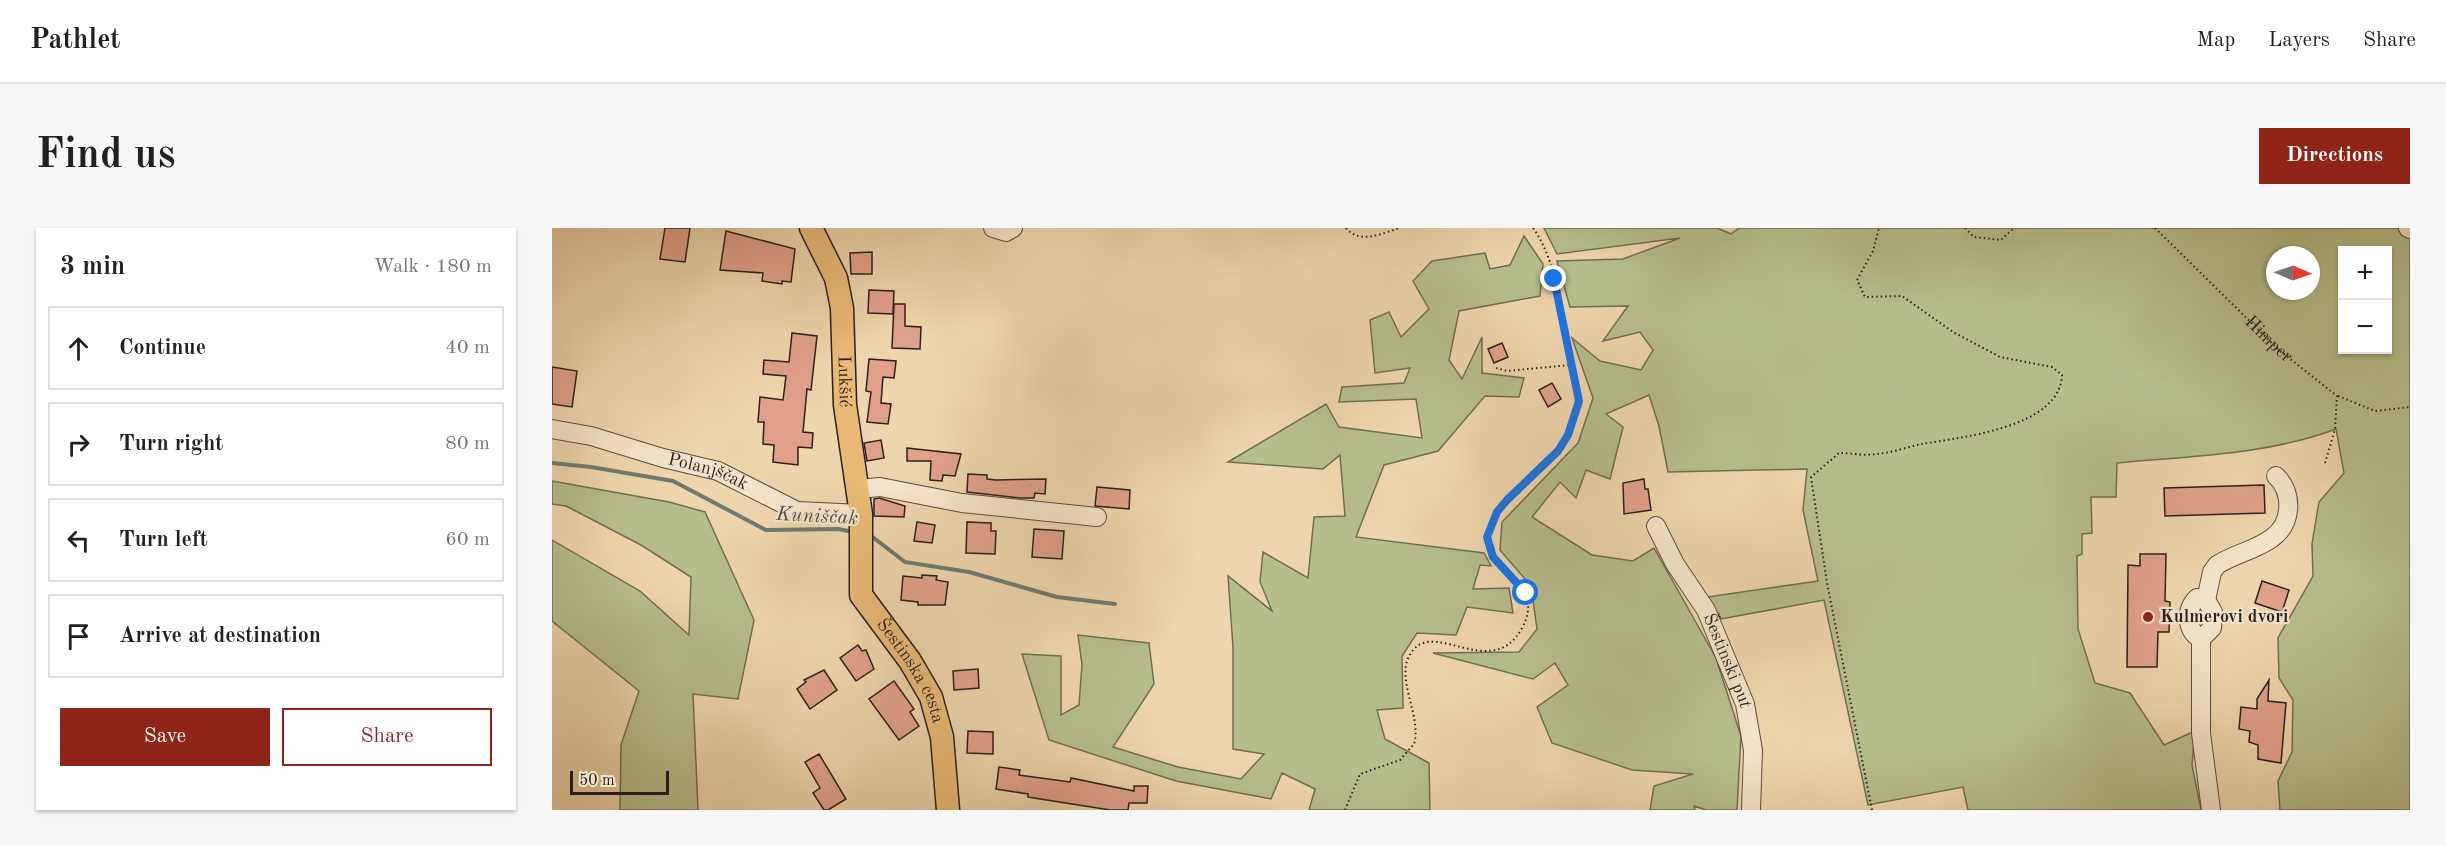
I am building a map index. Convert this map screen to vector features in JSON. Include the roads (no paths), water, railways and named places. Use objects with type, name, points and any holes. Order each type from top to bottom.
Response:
[{"type":"main road","name":"Lukšić","points":[[811,228],[836,278],[842,303],[845,405],[862,527]]},
{"type":"main road","name":"Šestinska cesta","points":[[862,527],[861,595],[921,675],[936,710],[944,754],[948,810]]},
{"type":"street","points":[[993,228],[1006,232],[1013,228]]},
{"type":"street","name":"Polanjščak","points":[[552,429],[591,436],[663,458],[718,471],[797,511],[862,527]]},
{"type":"street","points":[[2211,810],[2201,733],[2201,639],[2212,628],[2214,619],[2211,605],[2206,600],[2212,572],[2217,565],[2273,538],[2285,519],[2289,499],[2282,482],[2276,476]]},
{"type":"street","points":[[858,489],[880,487],[962,503],[1097,517]]},
{"type":"street","name":"Šestinski put","points":[[1656,526],[1685,580],[1696,592],[1737,680],[1751,729],[1753,750],[1751,810]]},
{"type":"waterway","name":"Kuniščak","points":[[552,463],[673,481],[766,530],[838,529],[853,532]]},
{"type":"waterway","name":"Kuniščak","points":[[870,535],[905,562],[969,572],[1057,597],[1115,604]]},
{"type":"place","name":"Kulmerovi dvori","points":[[2148,617]]}]
